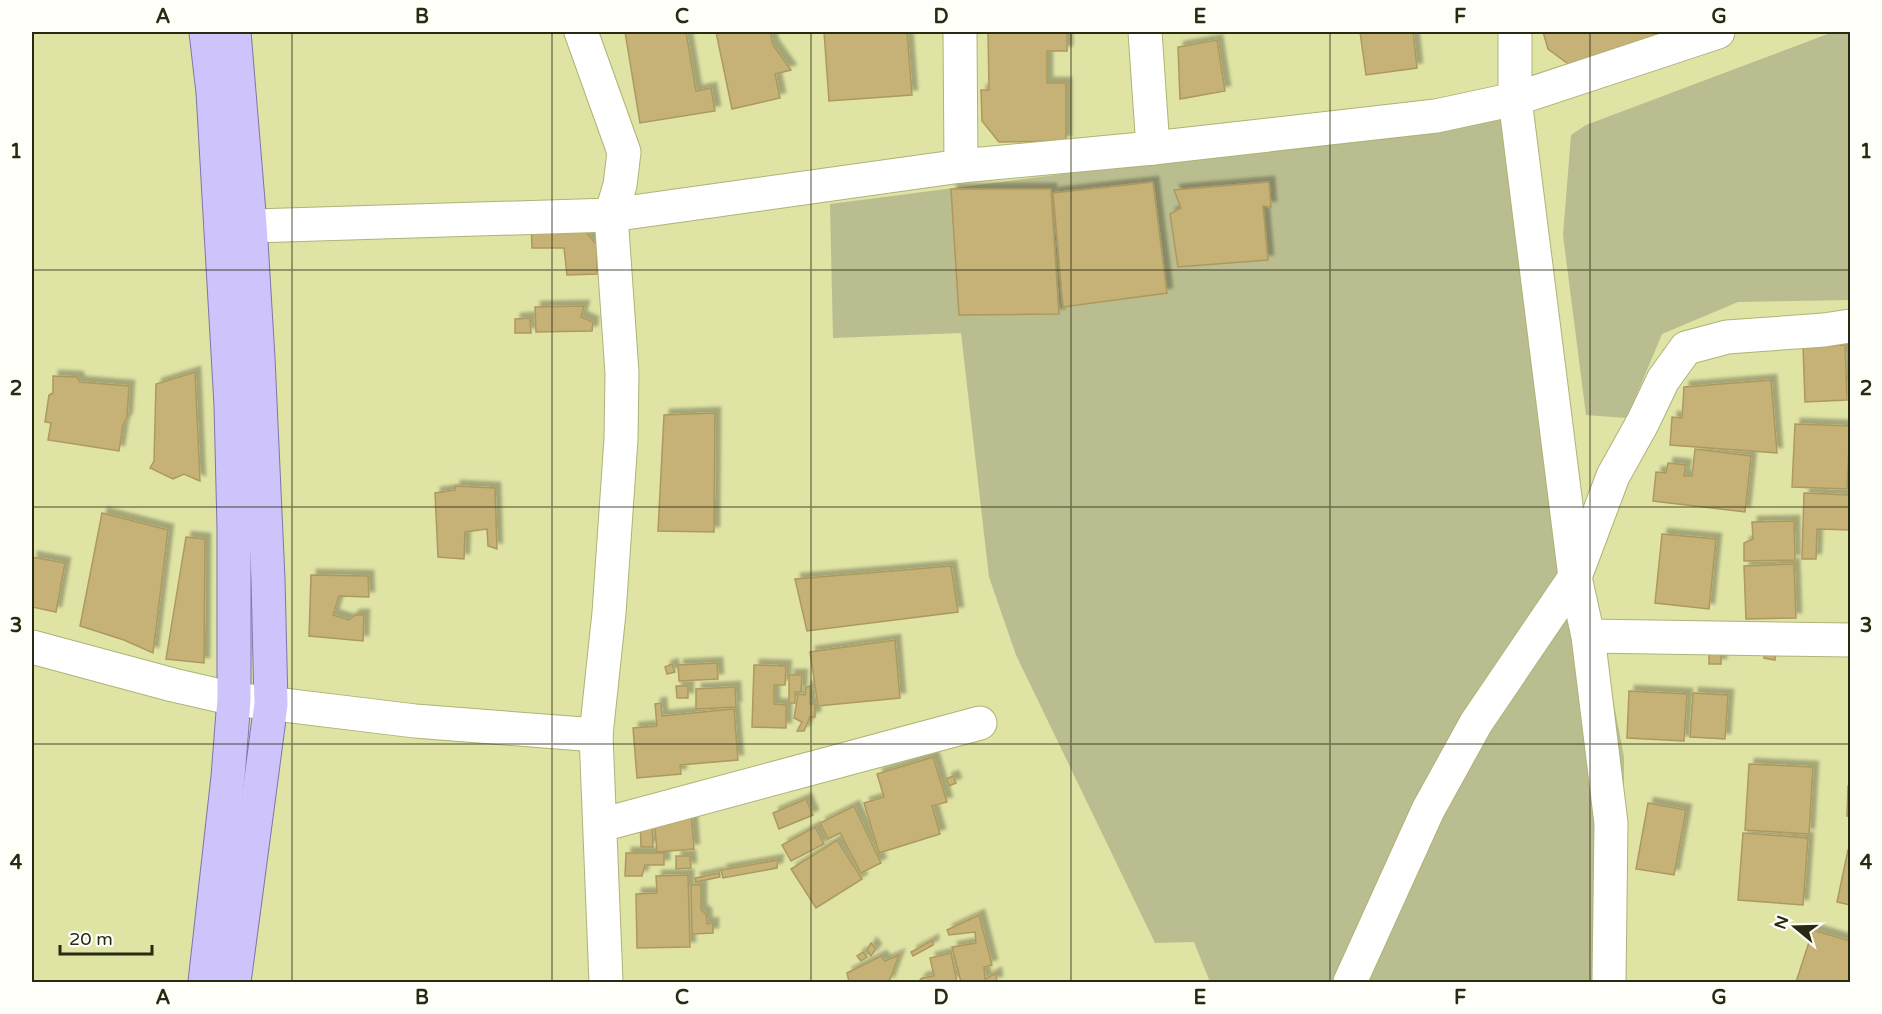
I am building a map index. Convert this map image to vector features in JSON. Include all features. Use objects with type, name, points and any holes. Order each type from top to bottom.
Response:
[{"type":"main road","points":[[206,32],[213,92],[235,226],[268,579],[271,704],[234,982]]},
{"type":"main road","points":[[205,982],[228,777],[234,699],[231,405],[235,226],[234,32]]},
{"type":"street","points":[[960,32],[961,166]]},
{"type":"street","points":[[1145,32],[1154,148]]},
{"type":"street","points":[[1515,32],[1515,99],[1575,578],[1588,636],[1611,823],[1609,982]]},
{"type":"street","points":[[235,226],[611,215],[961,166],[1154,148],[1436,116],[1515,99],[1718,32]]},
{"type":"street","points":[[584,33],[624,152],[620,185],[611,215],[622,373],[621,439],[614,556],[596,735],[606,982]]},
{"type":"street","points":[[1350,982],[1428,810],[1476,723],[1575,578],[1613,476],[1663,380],[1686,348],[1727,337],[1851,326]]},
{"type":"street","points":[[1588,636],[1851,640]]},
{"type":"street","points":[[32,647],[234,699],[415,722],[596,735]]},
{"type":"street","points":[[601,825],[981,723]]},
{"type":"green space","points":[[1833,32],[1850,32],[1850,300],[1738,302],[1662,334],[1627,418],[1586,415],[1563,235],[1571,135],[1586,125]]},
{"type":"green space","points":[[1523,115],[1596,610],[1624,757],[1624,982],[1210,982],[1194,942],[1155,943],[1016,655],[989,577],[961,333],[833,338],[830,204]]},
{"type":"building","points":[[625,32],[686,32],[696,91],[711,88],[715,111],[640,123]]},
{"type":"building","points":[[716,32],[770,32],[773,45],[791,70],[775,74],[780,98],[732,109]]},
{"type":"building","points":[[824,32],[907,32],[912,95],[829,101]]},
{"type":"building","points":[[988,32],[1067,32],[1067,51],[1047,51],[1047,83],[1066,83],[1066,141],[999,142],[982,121],[981,90],[989,90]]},
{"type":"building","points":[[1360,32],[1413,32],[1417,68],[1366,75]]},
{"type":"building","points":[[1543,32],[1658,32],[1661,43],[1571,66],[1548,49]]},
{"type":"building","points":[[1217,40],[1225,91],[1180,99],[1178,47]]},
{"type":"building","points":[[1153,182],[1167,293],[1063,307],[1053,193]]},
{"type":"building","points":[[1269,182],[1271,207],[1263,206],[1268,260],[1178,267],[1170,214],[1181,208],[1174,190]]},
{"type":"building","points":[[951,189],[1051,189],[1059,314],[959,315]]},
{"type":"building","points":[[576,220],[597,245],[597,274],[567,275],[564,248],[532,248],[531,222]]},
{"type":"building","points":[[584,306],[581,317],[593,322],[592,331],[536,332],[535,307]]},
{"type":"building","points":[[530,318],[531,333],[515,333],[515,319]]},
{"type":"building","points":[[1845,345],[1847,400],[1805,402],[1803,347]]},
{"type":"building","points":[[195,372],[200,481],[184,474],[173,479],[150,468],[154,461],[156,384]]},
{"type":"building","points":[[53,376],[77,377],[80,382],[129,386],[127,417],[123,425],[119,451],[48,440],[51,423],[45,422],[49,395],[53,393]]},
{"type":"building","points":[[1771,380],[1777,453],[1670,445],[1672,417],[1682,418],[1684,387]]},
{"type":"building","points":[[715,413],[714,532],[658,531],[664,415]]},
{"type":"building","points":[[1795,424],[1850,426],[1847,489],[1792,487]]},
{"type":"building","points":[[1695,449],[1751,456],[1745,512],[1653,501],[1656,472],[1666,473],[1668,463],[1686,465],[1684,476],[1692,476]]},
{"type":"building","points":[[455,486],[495,488],[497,549],[488,546],[487,529],[465,532],[464,559],[438,557],[435,493],[455,490]]},
{"type":"building","points":[[1804,493],[1850,495],[1850,530],[1817,529],[1816,559],[1802,559]]},
{"type":"building","points":[[102,513],[168,530],[153,653],[124,640],[80,626]]},
{"type":"building","points":[[1794,521],[1795,560],[1744,561],[1744,543],[1753,539],[1752,522]]},
{"type":"building","points":[[1662,534],[1716,539],[1709,609],[1655,603]]},
{"type":"building","points":[[186,537],[205,539],[204,663],[166,659]]},
{"type":"building","points":[[32,557],[65,563],[56,612],[32,607]]},
{"type":"building","points":[[1794,564],[1796,618],[1746,619],[1744,566]]},
{"type":"building","points":[[951,566],[958,612],[807,631],[795,579]]},
{"type":"building","points":[[311,575],[368,576],[369,597],[339,596],[333,615],[349,620],[355,615],[364,615],[363,641],[309,636]]},
{"type":"building","points":[[1709,639],[1777,640],[1775,660],[1764,658],[1764,649],[1721,648],[1721,664],[1709,664]]},
{"type":"building","points":[[895,640],[900,698],[818,706],[810,652]]},
{"type":"building","points":[[717,663],[718,679],[679,681],[678,665]]},
{"type":"building","points":[[672,664],[675,672],[667,674],[665,667]]},
{"type":"building","points":[[754,665],[786,666],[785,685],[774,685],[774,704],[786,705],[786,728],[752,727]]},
{"type":"building","points":[[789,675],[802,675],[801,692],[795,692],[795,703],[789,703]]},
{"type":"building","points":[[676,686],[688,686],[688,698],[677,698]]},
{"type":"building","points":[[810,686],[810,704],[815,704],[815,717],[810,717],[804,731],[797,731],[802,722],[794,718],[798,694],[805,695],[806,687]]},
{"type":"building","points":[[735,687],[736,707],[696,709],[696,689]]},
{"type":"building","points":[[1629,691],[1687,694],[1684,741],[1627,738]]},
{"type":"building","points":[[1693,693],[1728,695],[1725,739],[1690,737]]},
{"type":"building","points":[[661,703],[662,716],[734,709],[738,760],[680,765],[681,774],[637,778],[633,728],[657,726],[655,704]]},
{"type":"building","points":[[933,757],[947,802],[932,806],[940,834],[879,853],[864,803],[884,797],[877,774]]},
{"type":"building","points":[[1749,764],[1813,767],[1809,834],[1745,830]]},
{"type":"building","points":[[953,776],[956,783],[949,786],[946,779]]},
{"type":"building","points":[[1848,786],[1850,786],[1850,816],[1847,816]]},
{"type":"building","points":[[806,799],[813,815],[779,829],[773,813]]},
{"type":"building","points":[[1648,803],[1686,810],[1674,875],[1636,869]]},
{"type":"building","points":[[854,806],[881,863],[861,873],[840,833],[828,839],[820,823]]},
{"type":"building","points":[[691,812],[694,849],[657,852],[654,815]]},
{"type":"building","points":[[652,814],[653,847],[641,847],[640,818]]},
{"type":"building","points":[[815,827],[824,844],[791,861],[782,845]]},
{"type":"building","points":[[1743,833],[1808,838],[1803,905],[1738,900]]},
{"type":"building","points":[[837,840],[862,879],[816,908],[791,869]]},
{"type":"building","points":[[1848,850],[1850,851],[1850,905],[1837,902]]},
{"type":"building","points":[[626,853],[664,853],[664,865],[645,865],[642,876],[625,876]]},
{"type":"building","points":[[676,856],[690,856],[691,868],[676,869]]},
{"type":"building","points":[[778,860],[777,868],[723,878],[721,870]]},
{"type":"building","points":[[719,873],[720,877],[696,882],[695,878]]},
{"type":"building","points":[[688,875],[690,947],[637,948],[636,894],[657,893],[656,876]]},
{"type":"building","points":[[691,885],[701,885],[701,910],[706,914],[707,924],[713,923],[713,933],[692,934]]},
{"type":"building","points":[[979,915],[992,965],[984,967],[985,979],[996,973],[997,982],[961,982],[952,947],[976,943],[975,932],[949,935],[947,930]]},
{"type":"building","points":[[1813,930],[1850,941],[1850,982],[1796,982]]},
{"type":"building","points":[[933,940],[933,945],[913,956],[911,952]]},
{"type":"building","points":[[871,943],[876,949],[871,956],[867,950]]},
{"type":"building","points":[[863,952],[867,957],[861,961],[857,956]]},
{"type":"building","points":[[951,953],[957,982],[918,982],[922,978],[934,976],[930,958]]},
{"type":"building","points":[[899,955],[889,982],[849,982],[847,973],[881,956],[885,961]]}]
